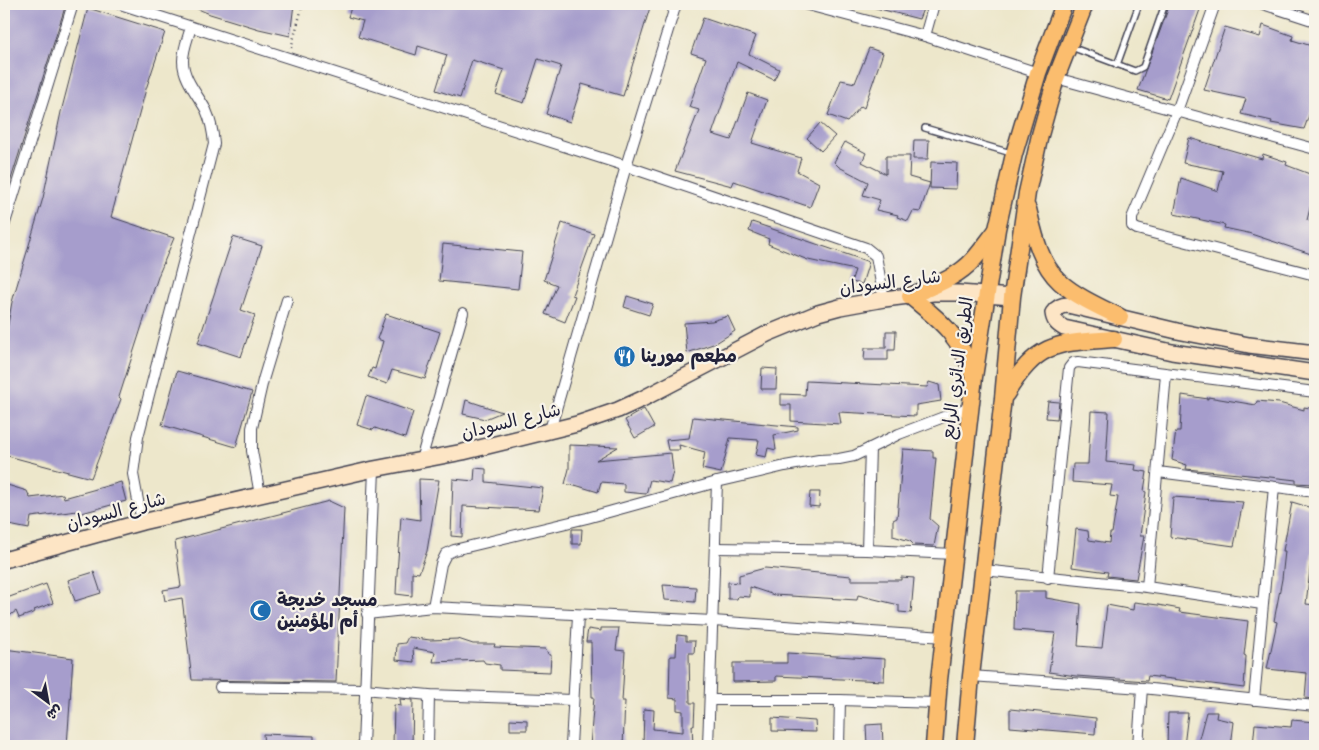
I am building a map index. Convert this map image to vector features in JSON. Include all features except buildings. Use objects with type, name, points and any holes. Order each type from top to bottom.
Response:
[{"type":"main road","name":"الطريق الدائري الرابع","points":[[934,746],[937,703],[970,407],[997,229],[1014,154],[1038,74],[1064,4]]},
{"type":"main road","points":[[965,746],[971,676],[1003,398],[1012,297],[1026,203],[1038,143],[1056,78],[1085,4]]},
{"type":"main road","points":[[1026,203],[1037,242],[1047,266],[1059,281],[1073,292],[1120,318]]},
{"type":"main road","points":[[974,377],[967,358],[947,327],[910,296],[941,283],[958,273],[974,260],[997,229]]},
{"type":"main road","name":"شارع السودان","points":[[4,560],[142,522],[374,469],[471,450],[577,424],[618,410],[642,399],[767,334],[818,313],[840,307],[933,293],[1012,297]]},
{"type":"main road","points":[[1315,353],[1249,345],[1068,305],[1062,305],[1052,313],[1053,319],[1064,328],[1172,352],[1315,373]]},
{"type":"main road","points":[[1003,398],[1019,372],[1030,360],[1046,350],[1063,344],[1114,339]]},
{"type":"street","points":[[4,226],[73,4]]},
{"type":"street","points":[[120,4],[626,166],[866,248],[876,256],[884,299]]},
{"type":"street","points":[[550,430],[579,324],[676,4]]},
{"type":"street","points":[[804,4],[925,36],[1038,74]]},
{"type":"street","points":[[925,36],[934,4]]},
{"type":"street","points":[[1215,4],[1176,111],[1132,218],[1132,226],[1137,229],[1315,275]]},
{"type":"street","points":[[1263,4],[1315,21]]},
{"type":"street","points":[[142,522],[133,474],[138,437],[214,144],[213,129],[206,111],[186,74],[183,63],[184,51],[191,27]]},
{"type":"street","points":[[1056,78],[1315,149]]},
{"type":"street","points":[[260,495],[252,451],[252,428],[263,380],[287,300]]},
{"type":"street","points":[[421,460],[462,313]]},
{"type":"street","points":[[1048,578],[1069,368],[1073,363],[1078,362],[1315,392]]},
{"type":"street","points":[[1147,587],[1166,374]]},
{"type":"street","points":[[433,607],[441,564],[446,554],[454,550],[587,518],[717,482],[819,460],[840,460],[854,456],[899,434],[970,407]]},
{"type":"street","points":[[867,550],[870,448]]},
{"type":"street","points":[[363,746],[374,469]]},
{"type":"street","points":[[1158,472],[1315,492]]},
{"type":"street","points":[[708,746],[717,482]]},
{"type":"street","points":[[1254,700],[1274,487]]},
{"type":"street","points":[[716,548],[867,550],[954,554]]},
{"type":"street","points":[[984,570],[1147,587],[1262,604]]},
{"type":"street","points":[[367,614],[433,607],[713,621],[944,638]]},
{"type":"street","points":[[571,746],[578,615]]},
{"type":"street","points":[[971,676],[1142,688],[1315,706]]},
{"type":"street","points":[[220,687],[364,689],[429,695],[573,700]]},
{"type":"street","points":[[1138,746],[1142,688]]},
{"type":"street","points":[[428,746],[429,695]]},
{"type":"street","points":[[710,700],[840,700],[937,703]]},
{"type":"street","points":[[839,746],[840,700]]},
{"type":"lane","points":[[1117,64],[1139,4]]},
{"type":"lane","points":[[1068,46],[1135,71],[1142,67],[1165,4]]},
{"type":"lane","points":[[925,128],[1014,154]]},
{"type":"path","points":[[288,59],[303,4]]},
{"type":"place","name":"مطعم مورينا","points":[[625,356]]},
{"type":"place","name":"مسجد خديجة أم المؤمنين","points":[[261,610]]}]
